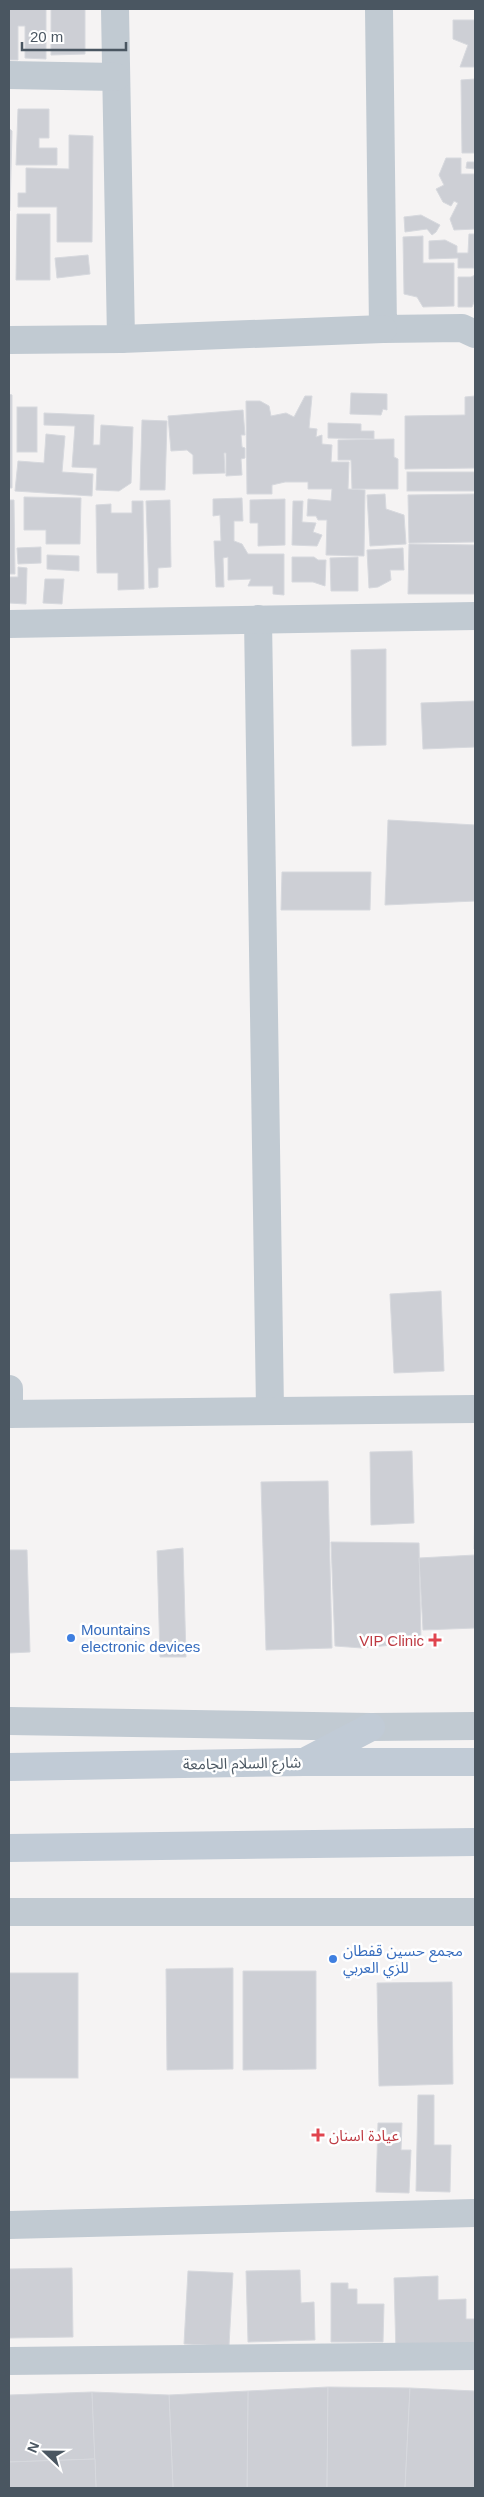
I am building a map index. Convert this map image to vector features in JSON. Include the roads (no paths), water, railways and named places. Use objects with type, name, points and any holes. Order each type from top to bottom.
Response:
[{"type":"main road","points":[[304,1762],[371,1728]]},
{"type":"main road","name":"شارع السلام الجامعة","points":[[9,1767],[304,1762],[475,1762]]},
{"type":"main road","points":[[9,1848],[475,1842]]},
{"type":"street","points":[[115,9],[121,339]]},
{"type":"street","points":[[379,9],[383,329]]},
{"type":"street","points":[[9,75],[116,78]]},
{"type":"street","points":[[9,340],[121,339],[383,329],[462,328],[475,334]]},
{"type":"street","points":[[9,624],[475,616]]},
{"type":"street","points":[[258,619],[270,1410]]},
{"type":"street","points":[[9,1389],[9,1414],[475,1409]]},
{"type":"street","points":[[9,1721],[371,1728],[475,1726]]},
{"type":"street","points":[[9,1912],[475,1912]]},
{"type":"street","points":[[9,2225],[475,2213]]},
{"type":"street","points":[[9,2361],[475,2356]]},
{"type":"place","name":"Mountains electronic devices","points":[[71,1638]]},
{"type":"place","name":"VIP Clinic","points":[[435,1640]]},
{"type":"place","name":"مجمع حسين قفطان للزي العربي","points":[[333,1959]]},
{"type":"place","name":"عيادة اسنان","points":[[318,2135]]}]
